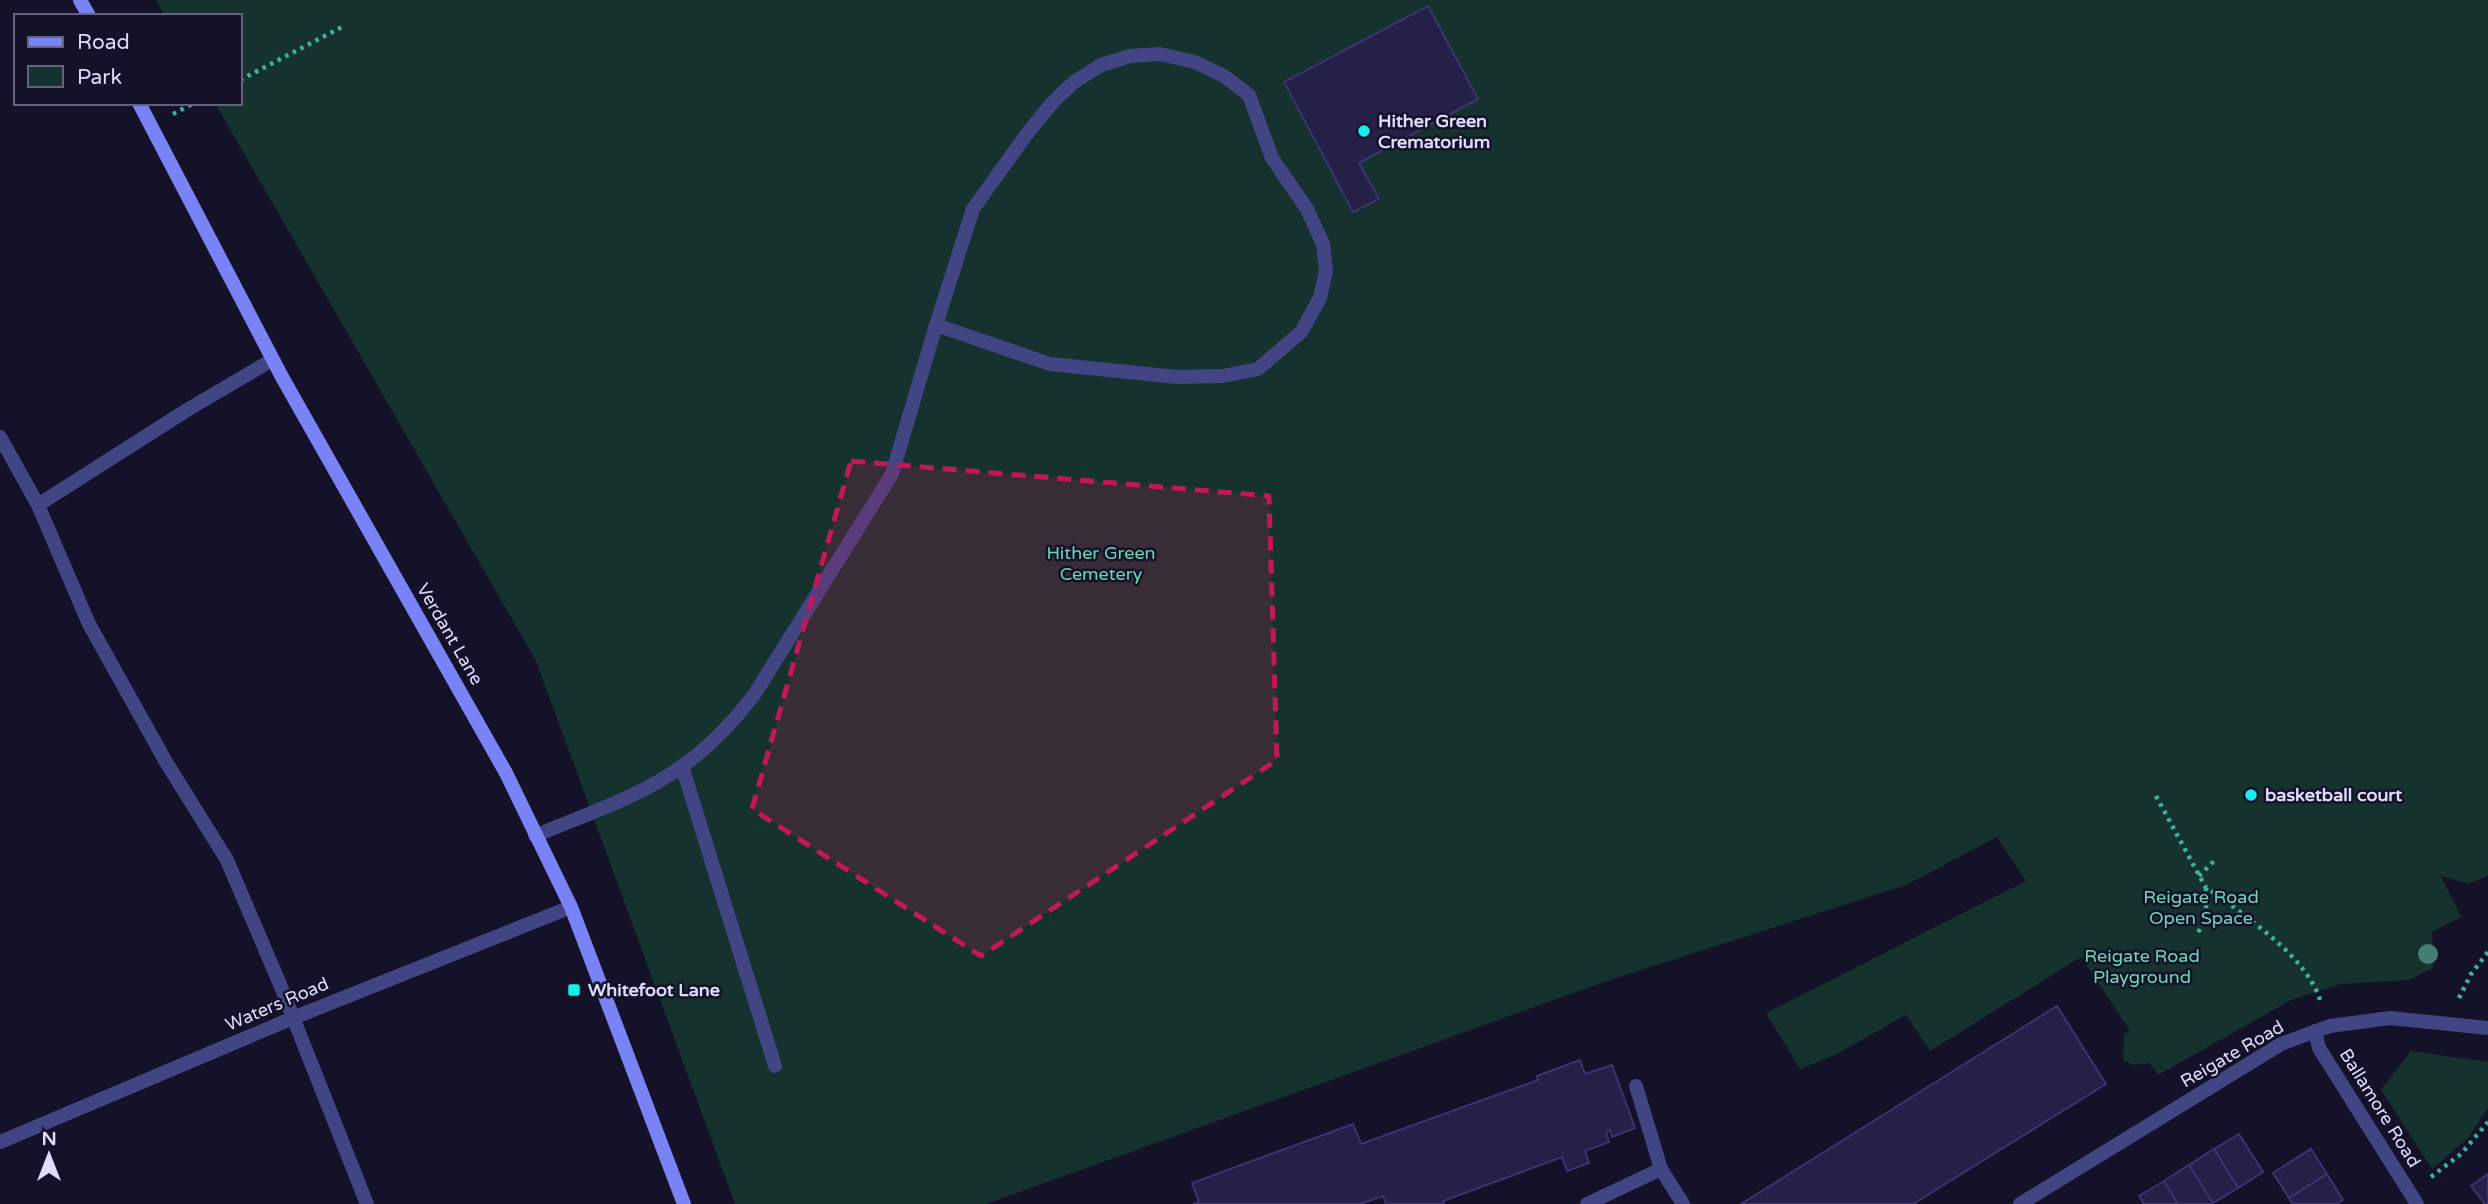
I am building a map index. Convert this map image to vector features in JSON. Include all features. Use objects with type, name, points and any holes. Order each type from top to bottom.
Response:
[{"type":"street","points":[[534,835],[648,786],[682,766],[727,727],[754,695],[892,474],[936,325],[973,209],[1026,135],[1053,102],[1074,82],[1101,65],[1130,56],[1160,54],[1195,62],[1224,76],[1249,95],[1272,158],[1307,209],[1323,244],[1326,271],[1320,298],[1301,332],[1258,369],[1223,376],[1177,377],[1050,364],[936,325]]},
{"type":"street","name":"Verdant Lane","points":[[140,105],[272,360],[489,743],[571,907],[684,1204]]},
{"type":"street","points":[[38,505],[187,410],[272,360]]},
{"type":"street","points":[[0,437],[38,505],[89,624],[166,762],[227,860],[368,1204]]},
{"type":"street","points":[[682,766],[775,1066]]},
{"type":"street","name":"Waters Road","points":[[0,1142],[292,1018],[571,907]]},
{"type":"street","name":"Reigate Road","points":[[2021,1204],[2281,1044],[2315,1031],[2330,1026],[2390,1017],[2488,1028]]},
{"type":"street","name":"Ballamore Road","points":[[2315,1031],[2319,1048],[2414,1199]]},
{"type":"street","points":[[1636,1086],[1661,1169],[1684,1204]]},
{"type":"street","points":[[1587,1204],[1661,1169]]},
{"type":"path","points":[[242,79],[342,27]]},
{"type":"path","points":[[2156,796],[2206,888],[2220,896],[2298,962],[2317,990],[2330,1026]]},
{"type":"path","points":[[2199,876],[2214,861]]},
{"type":"path","points":[[2198,932],[2205,916],[2206,888]]},
{"type":"path","points":[[2459,997],[2471,974],[2488,952]]},
{"type":"path","points":[[2414,1199],[2461,1154],[2488,1122]]},
{"type":"highlighted area","points":[[851,461],[1269,496],[1277,760],[981,956],[752,809]]},
{"type":"green space","name":"Hither Green Cemetery","points":[[156,0],[2488,0],[2488,876],[2468,884],[2441,876],[2461,917],[2432,932],[2433,968],[2409,980],[2341,984],[2293,999],[2158,1075],[2150,1063],[2134,1065],[2123,1060],[2124,1034],[2130,1031],[2081,957],[1930,1051],[1906,1015],[1835,1055],[1800,1069],[1766,1013],[2026,881],[1997,837],[1906,885],[1607,981],[986,1204],[735,1204],[536,661],[216,105],[242,105],[242,14],[164,14]]},
{"type":"green space","points":[[2411,1051],[2488,1062],[2488,1108],[2468,1138],[2432,1169],[2381,1090]]},
{"type":"building","name":"Hither Green Crematorium","points":[[1428,6],[1478,99],[1359,163],[1379,199],[1353,212],[1284,82]]},
{"type":"building","points":[[2057,1006],[2106,1084],[1913,1204],[1741,1204]]},
{"type":"building","points":[[1580,1060],[1585,1074],[1612,1065],[1635,1128],[1612,1137],[1610,1130],[1606,1132],[1609,1142],[1585,1151],[1589,1163],[1567,1171],[1562,1157],[1443,1201],[1444,1204],[1386,1204],[1383,1196],[1360,1204],[1193,1204],[1199,1202],[1192,1183],[1353,1124],[1361,1144],[1538,1080],[1537,1076]]},
{"type":"building","points":[[2239,1134],[2263,1172],[2238,1188],[2214,1149]]},
{"type":"building","points":[[2214,1149],[2238,1188],[2213,1203],[2189,1165]]},
{"type":"building","points":[[2311,1149],[2327,1174],[2289,1198],[2273,1173]]},
{"type":"building","points":[[2189,1165],[2212,1204],[2178,1204],[2164,1181]]},
{"type":"building","points":[[2327,1174],[2343,1200],[2336,1204],[2293,1204],[2289,1198]]},
{"type":"building","points":[[2488,1174],[2488,1204],[2485,1204],[2471,1186]]},
{"type":"building","points":[[2164,1181],[2178,1204],[2144,1204],[2139,1196]]},
{"type":"place","name":"Hither Green Crematorium","points":[[1364,131]]},
{"type":"place","name":"basketball court","points":[[2251,795]]},
{"type":"place","name":"Whitefoot Lane","points":[[574,990]]},
{"type":"park label","name":"Reigate Road Open Space","points":[[2201,907]]},
{"type":"park label","name":"Reigate Road Playground","points":[[2142,966]]}]
